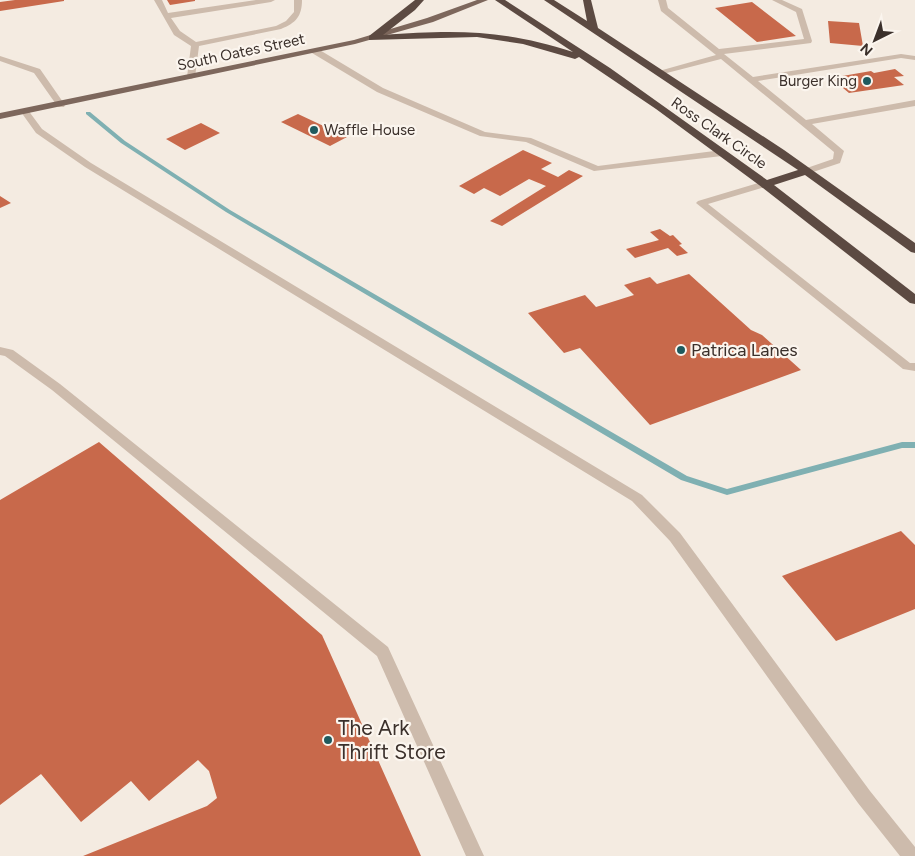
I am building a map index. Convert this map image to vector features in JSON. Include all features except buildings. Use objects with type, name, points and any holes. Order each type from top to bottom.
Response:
[{"type":"highway","points":[[372,38],[420,0]]},
{"type":"highway","name":"Ross Clark Circle","points":[[500,0],[591,61],[765,184],[915,300]]},
{"type":"highway","name":"Ross Clark Circle","points":[[548,0],[662,73],[807,171],[915,249]]},
{"type":"highway","points":[[587,0],[593,28]]},
{"type":"highway","points":[[372,38],[452,34],[490,36],[550,47],[591,61]]},
{"type":"highway","points":[[765,184],[807,171]]},
{"type":"main road","name":"South Oates Street","points":[[0,116],[61,105],[372,38],[430,20],[484,0]]},
{"type":"lane","points":[[158,0],[177,33],[195,45]]},
{"type":"lane","points":[[166,16],[197,11],[221,4],[271,0]]},
{"type":"lane","points":[[195,45],[211,40],[271,30],[285,25],[298,12],[298,0]]},
{"type":"lane","points":[[662,0],[664,9],[839,151],[837,161],[807,171]]},
{"type":"lane","points":[[662,73],[719,54],[808,41],[798,11],[776,0]]},
{"type":"lane","points":[[191,2],[197,11]]},
{"type":"lane","points":[[191,77],[195,45]]},
{"type":"lane","points":[[315,51],[380,90],[483,134],[528,140],[597,169],[722,153]]},
{"type":"lane","points":[[752,80],[901,56],[915,58]]},
{"type":"lane","points":[[0,58],[38,72],[61,105]]},
{"type":"lane","points":[[804,123],[915,103]]},
{"type":"lane","points":[[25,112],[39,131],[88,165],[638,498],[675,537],[864,797],[911,856]]},
{"type":"lane","points":[[765,184],[701,203],[908,366],[915,367]]},
{"type":"lane","points":[[0,350],[9,353],[56,388],[383,652],[476,856]]},
{"type":"waterway","points":[[88,113],[123,142],[228,211],[684,478],[727,492],[902,445],[915,445]]},
{"type":"place","name":"Burger King","points":[[867,81]]},
{"type":"place","name":"Waffle House","points":[[314,130]]},
{"type":"place","name":"Patrica Lanes","points":[[681,350]]},
{"type":"place","name":"The Ark Thrift Store","points":[[328,740]]}]
